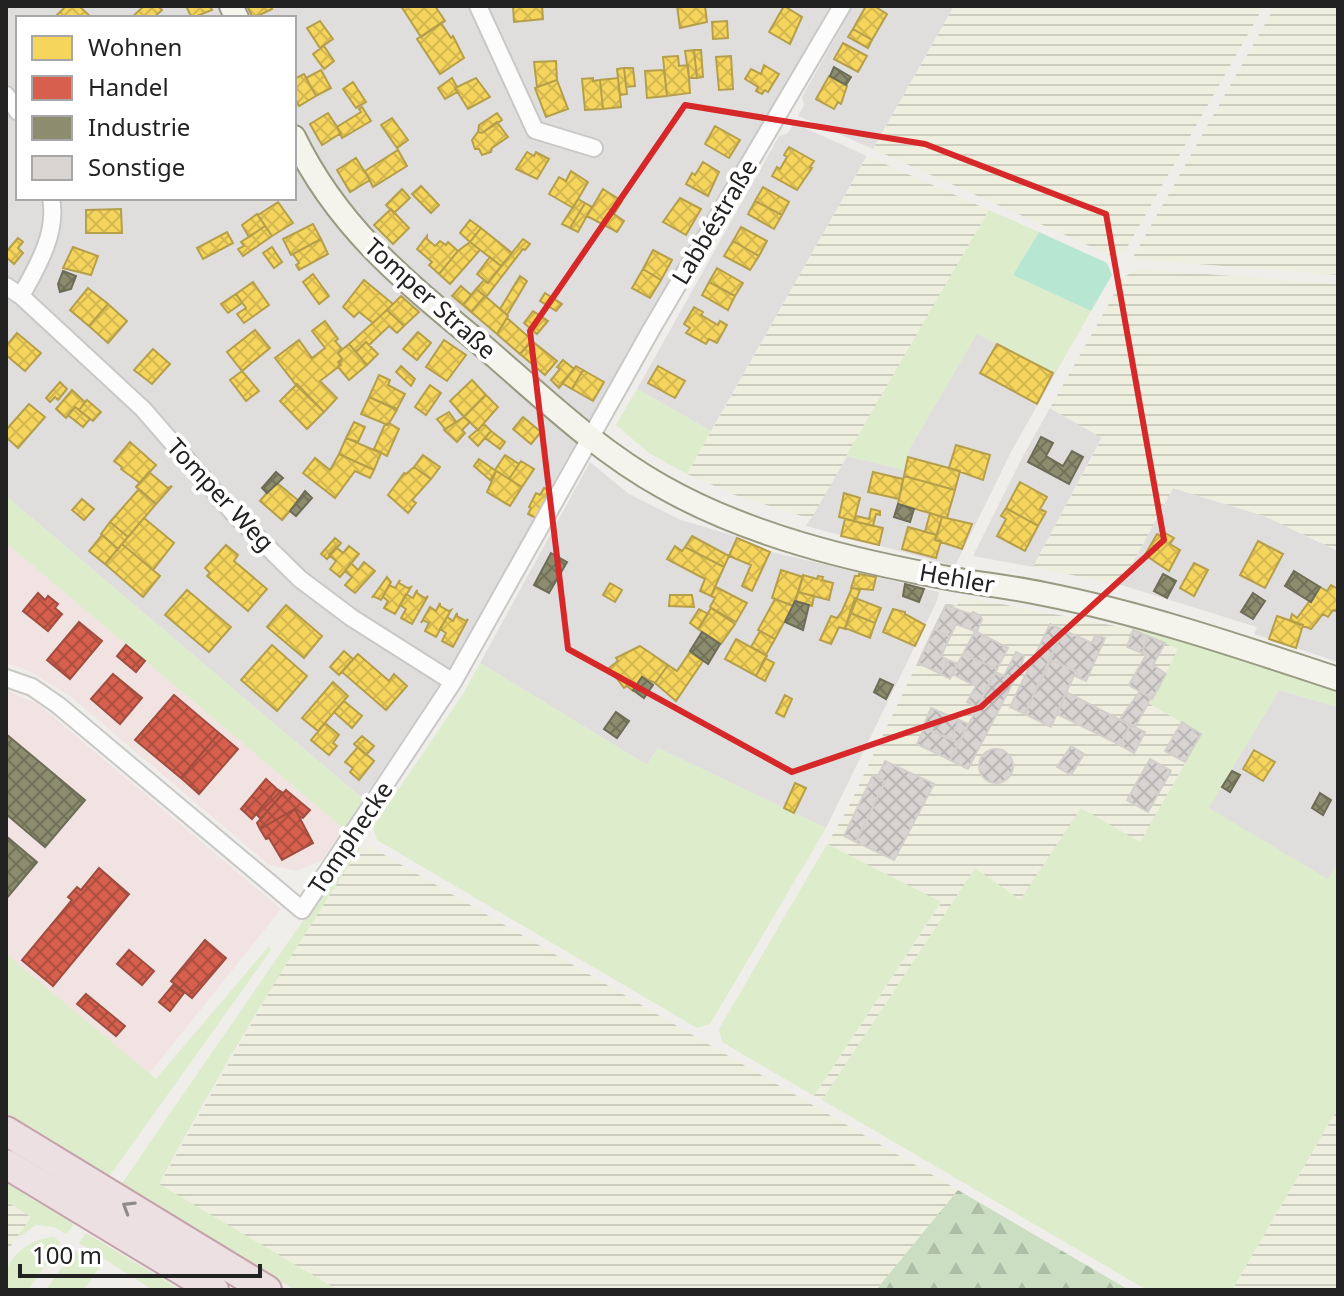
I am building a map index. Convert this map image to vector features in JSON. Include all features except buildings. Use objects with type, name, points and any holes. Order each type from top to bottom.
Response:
[{"type":"highway","points":[[6,1131],[267,1290]]},
{"type":"highway","points":[[6,1164],[214,1290]]},
{"type":"main road","name":"Tomper Straße","points":[[296,141],[325,194],[350,226],[434,305],[591,439]]},
{"type":"main road","name":"Hehler","points":[[591,439],[663,487],[742,523],[785,538],[902,569],[1042,593],[1126,612],[1338,679]]},
{"type":"street","points":[[478,6],[535,130],[594,148]]},
{"type":"street","name":"Labbéstraße","points":[[591,439],[651,330],[842,6]]},
{"type":"street","points":[[21,296],[45,252],[52,200]]},
{"type":"street","name":"Tomper Weg","points":[[6,286],[21,296],[143,409],[235,515],[300,579],[352,618],[453,682]]},
{"type":"street","name":"Tomphecke","points":[[6,678],[32,687],[58,705],[302,910],[453,682],[591,439]]},
{"type":"highlighted area","points":[[685,105],[925,144],[1106,214],[1164,540],[981,707],[792,772],[568,649],[530,331]]},
{"type":"shaded area","points":[[6,6],[830,6],[601,412],[567,458],[463,649],[363,799],[6,496]]},
{"type":"shaded area","points":[[853,6],[954,6],[873,149],[798,116],[804,105],[802,97]]},
{"type":"shaded area","points":[[794,123],[867,156],[711,431],[637,389],[779,136],[788,133]]},
{"type":"shaded area","points":[[977,333],[1055,374],[1012,450],[955,566],[806,526],[846,456],[905,470],[910,448]]},
{"type":"shaded area","points":[[1050,408],[1102,437],[1033,567],[973,556],[1023,456]]},
{"type":"shaded area","points":[[590,462],[629,494],[681,520],[735,536],[772,552],[939,592],[826,828],[658,748],[647,765],[480,663]]},
{"type":"shaded area","points":[[1173,488],[1264,516],[1338,551],[1338,662],[1254,634],[1257,627],[1121,585]]},
{"type":"shaded area","points":[[6,543],[344,829],[322,860],[297,871],[269,865],[71,697],[29,671],[6,663]]},
{"type":"shaded area","points":[[6,690],[38,704],[281,909],[149,1074],[6,954]]},
{"type":"shaded area","points":[[1279,690],[1338,707],[1338,863],[1328,880],[1208,808]]},
{"type":"green space","points":[[954,6],[1264,6],[1125,251],[1112,256],[873,149]]},
{"type":"green space","points":[[1275,6],[1338,6],[1338,275],[1132,259]]},
{"type":"green space","points":[[867,156],[989,210],[811,519],[735,495],[687,474]]},
{"type":"green space","points":[[989,210],[1039,232],[1013,275],[1091,311],[1055,374],[977,334],[910,448],[905,470],[846,456]]},
{"type":"green space","points":[[1039,232],[1107,263],[1112,275],[1091,311],[1013,275]]},
{"type":"green space","points":[[1138,269],[1338,284],[1338,551],[1264,516],[1173,488],[1121,585],[1033,567],[1102,438],[1050,408],[1124,277]]},
{"type":"green space","points":[[637,389],[711,431],[687,474],[649,453],[616,425]]},
{"type":"green space","points":[[6,496],[363,799],[344,829],[6,543]]},
{"type":"green space","points":[[960,596],[1132,629],[1179,649],[1150,704],[1202,734],[1140,843],[1020,900],[975,869],[822,1100],[814,1096],[941,903],[827,844],[847,810],[946,603],[957,606]]},
{"type":"green space","points":[[1138,628],[1338,685],[1338,707],[1279,690],[1209,808],[1328,879],[1338,863],[1338,1108],[1232,1290],[1147,1290],[822,1100],[975,868],[1020,900],[1081,808],[1140,842],[1202,734],[1150,704],[1178,649],[1132,629]]},
{"type":"green space","points":[[480,663],[647,765],[658,748],[826,828],[710,1024],[697,1028],[377,840],[373,827],[463,694]]},
{"type":"green space","points":[[827,844],[941,902],[814,1096],[722,1042],[719,1029]]},
{"type":"green space","points":[[371,847],[958,1190],[876,1290],[338,1290],[159,1185],[293,951],[360,848]]},
{"type":"green space","points":[[353,848],[360,848],[256,1014],[159,1184],[338,1290],[295,1290],[120,1186]]},
{"type":"green space","points":[[269,946],[271,950],[108,1178],[6,1114],[6,954],[156,1079]]},
{"type":"green space","points":[[1338,1108],[1338,1290],[1232,1290]]},
{"type":"green space","points":[[6,1182],[74,1224],[66,1234],[54,1227],[36,1225],[16,1239],[31,1217],[6,1201]]},
{"type":"green space","points":[[958,1190],[1129,1290],[876,1290]]},
{"type":"green space","points":[[6,1201],[31,1217],[6,1253]]},
{"type":"green space","points":[[86,1233],[181,1290],[153,1290],[79,1243]]},
{"type":"green space","points":[[54,1237],[61,1243],[28,1290],[6,1290],[6,1272],[20,1251],[40,1240]]},
{"type":"green space","points":[[74,1250],[99,1268],[84,1290],[46,1290]]}]
